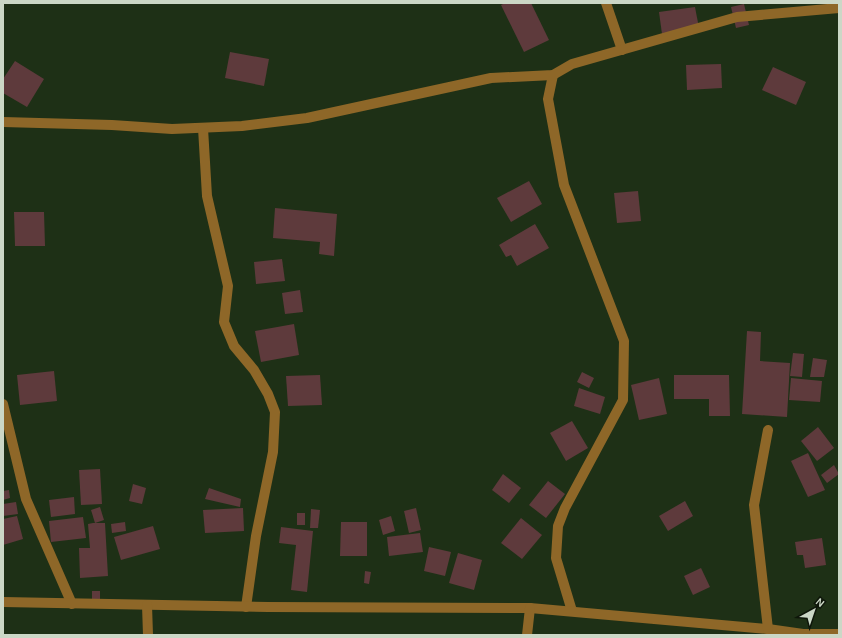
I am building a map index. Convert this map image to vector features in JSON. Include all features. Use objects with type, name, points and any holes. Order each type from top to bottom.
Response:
[{"type":"street","points":[[606,3],[622,50]]},
{"type":"street","points":[[3,122],[112,124],[172,129],[242,126],[307,118],[491,78],[553,75],[572,64],[737,18],[839,8]]},
{"type":"street","points":[[553,75],[548,100],[564,185],[624,341],[623,400],[565,508],[558,526],[556,558],[572,611]]},
{"type":"street","points":[[203,128],[207,196],[228,286],[224,322],[234,346],[254,370],[268,394],[275,412],[273,452],[256,536],[246,607]]},
{"type":"street","points":[[3,404],[26,499],[72,604]]},
{"type":"street","points":[[768,430],[754,505],[768,630]]},
{"type":"street","points":[[3,602],[246,607],[530,608],[768,630],[803,635],[839,634]]},
{"type":"street","points":[[148,605],[148,635]]},
{"type":"street","points":[[527,635],[530,608]]},
{"type":"building","points":[[505,3],[531,3],[549,40],[524,52],[501,5]]},
{"type":"building","points":[[744,4],[749,25],[736,28],[731,7]]},
{"type":"building","points":[[695,7],[699,28],[662,34],[659,12]]},
{"type":"building","points":[[230,52],[269,59],[264,86],[225,78]]},
{"type":"building","points":[[15,61],[44,79],[27,107],[3,93],[3,79]]},
{"type":"building","points":[[721,64],[722,88],[687,90],[686,65]]},
{"type":"building","points":[[773,67],[806,82],[796,105],[762,90]]},
{"type":"building","points":[[529,181],[542,204],[511,222],[497,198]]},
{"type":"building","points":[[638,191],[641,221],[617,223],[614,193]]},
{"type":"building","points":[[275,208],[337,214],[334,256],[319,254],[320,242],[273,238]]},
{"type":"building","points":[[14,212],[44,212],[45,246],[15,246]]},
{"type":"building","points":[[535,224],[549,248],[517,266],[511,255],[506,257],[499,245]]},
{"type":"building","points":[[282,259],[285,281],[256,284],[254,262]]},
{"type":"building","points":[[300,290],[303,312],[285,314],[282,293]]},
{"type":"building","points":[[294,324],[299,355],[261,362],[255,331]]},
{"type":"building","points":[[747,331],[761,332],[760,361],[790,363],[787,417],[742,414]]},
{"type":"building","points":[[793,353],[804,354],[802,377],[790,376]]},
{"type":"building","points":[[813,358],[827,360],[824,377],[810,377]]},
{"type":"building","points":[[54,371],[57,401],[20,405],[17,375]]},
{"type":"building","points":[[582,372],[594,378],[589,388],[577,382]]},
{"type":"building","points":[[320,375],[322,405],[288,406],[286,376]]},
{"type":"building","points":[[674,375],[729,375],[730,416],[709,416],[709,399],[674,399]]},
{"type":"building","points":[[659,378],[667,414],[639,420],[631,385]]},
{"type":"building","points":[[791,378],[822,381],[820,402],[789,400]]},
{"type":"building","points":[[579,388],[605,397],[600,414],[574,406]]},
{"type":"building","points":[[572,421],[588,448],[566,461],[550,433]]},
{"type":"building","points":[[818,427],[834,448],[817,461],[801,441]]},
{"type":"building","points":[[808,453],[825,490],[808,497],[791,461]]},
{"type":"building","points":[[834,465],[839,474],[827,483],[821,475]]},
{"type":"building","points":[[100,469],[102,504],[81,505],[79,470]]},
{"type":"building","points":[[503,474],[521,488],[509,503],[492,490]]},
{"type":"building","points":[[548,481],[565,494],[546,518],[529,505]]},
{"type":"building","points":[[133,484],[146,488],[142,504],[129,501]]},
{"type":"building","points":[[209,488],[241,499],[240,507],[205,499]]},
{"type":"building","points":[[9,490],[10,498],[3,500],[3,491]]},
{"type":"building","points":[[74,497],[75,514],[51,517],[49,500]]},
{"type":"building","points":[[685,501],[693,516],[668,531],[659,516]]},
{"type":"building","points":[[16,502],[18,514],[3,516],[3,504]]},
{"type":"building","points":[[100,507],[104,520],[95,523],[91,510]]},
{"type":"building","points":[[243,508],[244,531],[205,533],[203,510]]},
{"type":"building","points":[[416,508],[421,530],[409,533],[404,511]]},
{"type":"building","points":[[311,509],[320,510],[318,528],[310,528]]},
{"type":"building","points":[[297,513],[305,513],[305,525],[297,525]]},
{"type":"building","points":[[17,516],[23,539],[3,545],[3,519]]},
{"type":"building","points":[[391,516],[395,531],[383,535],[379,520]]},
{"type":"building","points":[[83,517],[86,538],[51,542],[49,521]]},
{"type":"building","points":[[521,518],[542,535],[522,559],[501,543]]},
{"type":"building","points":[[125,522],[126,531],[112,533],[111,524]]},
{"type":"building","points":[[341,522],[367,522],[367,556],[340,556]]},
{"type":"building","points":[[105,523],[108,576],[80,578],[79,548],[90,548],[88,524]]},
{"type":"building","points":[[153,526],[160,549],[121,560],[114,537]]},
{"type":"building","points":[[281,527],[313,531],[307,592],[291,590],[296,545],[279,543]]},
{"type":"building","points":[[420,533],[423,552],[389,556],[387,537]]},
{"type":"building","points":[[822,538],[826,565],[805,568],[803,555],[797,555],[795,542]]},
{"type":"building","points":[[429,547],[451,552],[445,576],[424,571]]},
{"type":"building","points":[[458,553],[482,560],[474,590],[449,583]]},
{"type":"building","points":[[701,568],[710,587],[693,595],[684,576]]},
{"type":"building","points":[[365,571],[371,572],[369,584],[364,583]]},
{"type":"building","points":[[92,591],[100,591],[100,600],[92,600]]}]
